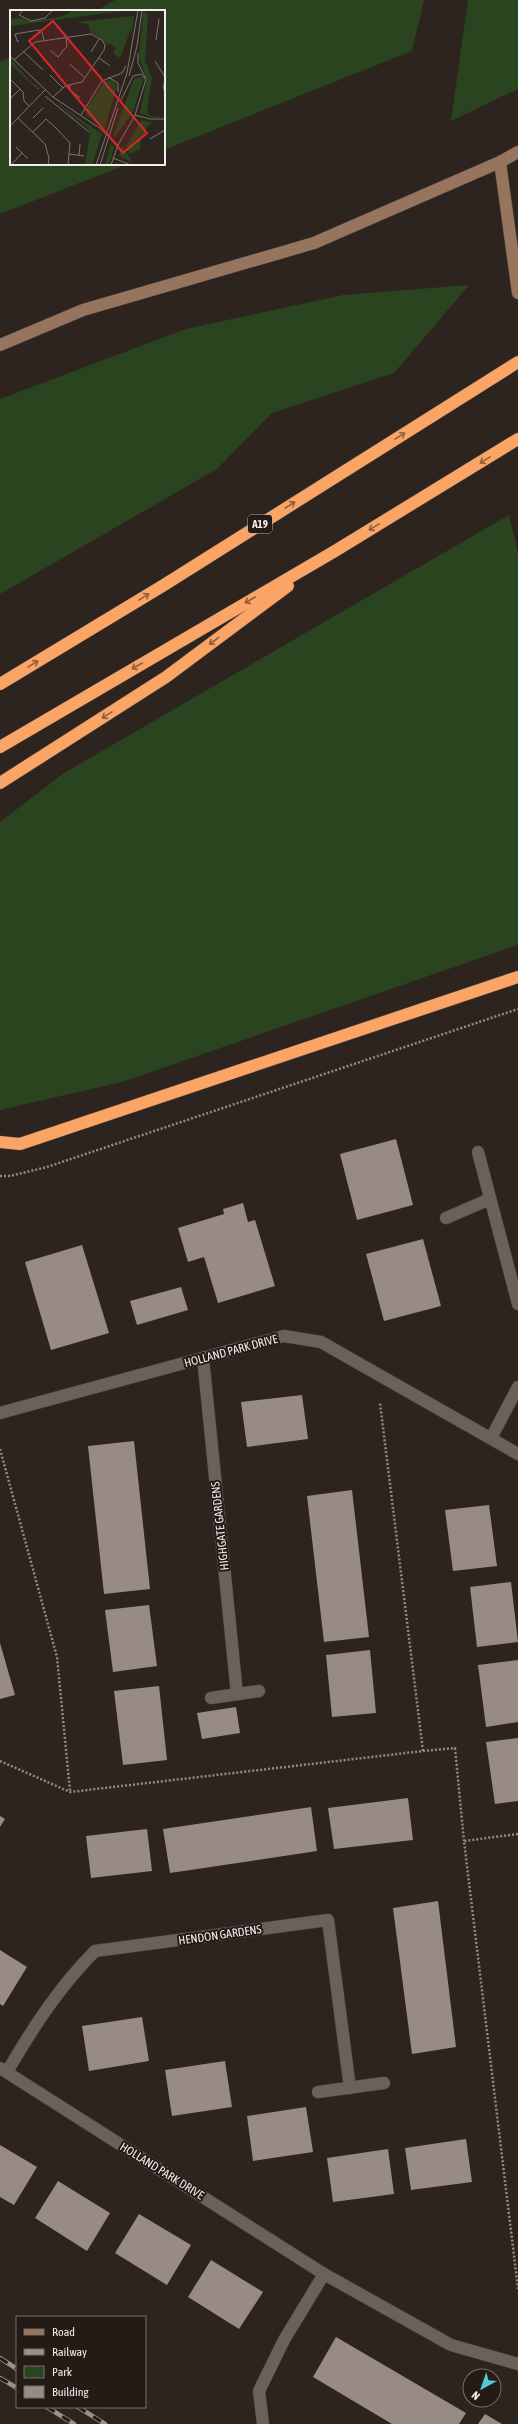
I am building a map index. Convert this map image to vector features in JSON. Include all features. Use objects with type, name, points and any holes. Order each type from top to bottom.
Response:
[{"type":"highway","name":"A19","points":[[0,684],[164,585],[518,362]]},
{"type":"highway","points":[[0,747],[335,551],[518,439]]},
{"type":"highway","points":[[0,783],[166,677],[335,551]]},
{"type":"highway","points":[[0,676],[19,673]]},
{"type":"highway","points":[[0,1142],[20,1144],[518,977]]},
{"type":"street","points":[[0,345],[83,310],[314,243],[500,162],[518,152]]},
{"type":"street","points":[[500,162],[518,293]]},
{"type":"street","points":[[478,1152],[518,1304]]},
{"type":"street","points":[[446,1218],[490,1199]]},
{"type":"street","name":"HOLLAND PARK DRIVE","points":[[0,1413],[284,1336],[321,1342],[518,1454]]},
{"type":"street","name":"HIGHGATE GARDENS","points":[[203,1358],[237,1694]]},
{"type":"street","points":[[490,1438],[518,1387]]},
{"type":"street","points":[[211,1698],[259,1692]]},
{"type":"street","name":"HENDON GARDENS","points":[[3,2070],[74,1972],[94,1951],[328,1920],[350,2088]]},
{"type":"street","name":"HOLLAND PARK DRIVE","points":[[3,2070],[324,2274],[451,2345],[518,2364]]},
{"type":"street","points":[[318,2092],[384,2083]]},
{"type":"street","points":[[263,2424],[259,2391],[284,2340],[324,2274]]},
{"type":"path","points":[[0,1176],[10,1176],[47,1167],[518,1009]]},
{"type":"path","points":[[376,1373],[423,1751]]},
{"type":"path","points":[[0,1449],[57,1657],[70,1792]]},
{"type":"path","points":[[0,1761],[70,1792],[454,1748],[518,2289]]},
{"type":"path","points":[[464,1841],[518,1834]]},
{"type":"green space","points":[[115,0],[424,0],[412,51],[165,150],[165,10],[98,10]]},
{"type":"green space","points":[[468,0],[518,0],[518,89],[451,121]]},
{"type":"green space","points":[[10,57],[10,165],[125,165],[0,214],[0,62]]},
{"type":"green space","points":[[469,285],[394,373],[272,413],[217,469],[0,594],[0,399],[186,329],[343,295]]},
{"type":"green space","points":[[509,515],[518,552],[518,945],[122,1082],[0,1110],[0,822],[64,773]]},
{"type":"building","points":[[396,1139],[413,1205],[357,1220],[340,1154]]},
{"type":"building","points":[[243,1203],[248,1222],[255,1220],[275,1286],[218,1303],[204,1257],[188,1262],[178,1228],[224,1214],[223,1209]]},
{"type":"building","points":[[423,1239],[441,1306],[384,1321],[366,1254]]},
{"type":"building","points":[[82,1245],[109,1333],[51,1350],[25,1262]]},
{"type":"building","points":[[181,1287],[188,1310],[137,1325],[130,1301]]},
{"type":"building","points":[[302,1395],[308,1439],[247,1447],[241,1402]]},
{"type":"building","points":[[134,1441],[150,1589],[104,1594],[88,1446]]},
{"type":"building","points":[[352,1490],[369,1637],[324,1642],[307,1496]]},
{"type":"building","points":[[489,1505],[497,1566],[453,1571],[445,1510]]},
{"type":"building","points":[[511,1582],[518,1642],[477,1647],[470,1587]]},
{"type":"building","points":[[149,1605],[157,1666],[113,1672],[105,1610]]},
{"type":"building","points":[[0,1643],[15,1695],[0,1699]]},
{"type":"building","points":[[370,1650],[376,1713],[332,1717],[326,1655]]},
{"type":"building","points":[[518,1660],[518,1722],[486,1727],[478,1665]]},
{"type":"building","points":[[159,1686],[167,1760],[123,1765],[114,1691]]},
{"type":"building","points":[[236,1707],[240,1733],[202,1739],[197,1713]]},
{"type":"building","points":[[518,1738],[518,1801],[495,1804],[486,1742]]},
{"type":"building","points":[[408,1798],[413,1840],[334,1849],[328,1808]]},
{"type":"building","points":[[311,1807],[317,1851],[170,1873],[163,1829]]},
{"type":"building","points":[[0,1816],[5,1819],[0,1827]]},
{"type":"building","points":[[147,1829],[152,1871],[91,1878],[86,1836]]},
{"type":"building","points":[[438,1901],[456,2047],[412,2054],[393,1908]]},
{"type":"building","points":[[0,1950],[27,1967],[3,2006],[0,2004]]},
{"type":"building","points":[[142,2017],[149,2061],[89,2071],[82,2026]]},
{"type":"building","points":[[225,2061],[232,2107],[172,2116],[165,2070]]},
{"type":"building","points":[[306,2107],[313,2152],[253,2161],[247,2116]]},
{"type":"building","points":[[466,2139],[472,2182],[411,2190],[405,2148]]},
{"type":"building","points":[[0,2145],[37,2167],[14,2205],[0,2197]]},
{"type":"building","points":[[388,2149],[394,2194],[333,2202],[327,2158]]},
{"type":"building","points":[[58,2181],[110,2213],[87,2251],[35,2218]]},
{"type":"building","points":[[139,2214],[191,2245],[167,2285],[115,2253]]},
{"type":"building","points":[[211,2260],[263,2292],[239,2329],[188,2297]]},
{"type":"building","points":[[336,2337],[466,2413],[459,2424],[392,2424],[313,2377]]},
{"type":"building","points":[[485,2414],[502,2424],[478,2424]]},
{"type":"railway","points":[[0,2358],[16,2368]]},
{"type":"railway","points":[[0,2378],[16,2387]]},
{"type":"railway","points":[[49,2408],[74,2424]]},
{"type":"railway","points":[[80,2408],[105,2424]]}]
